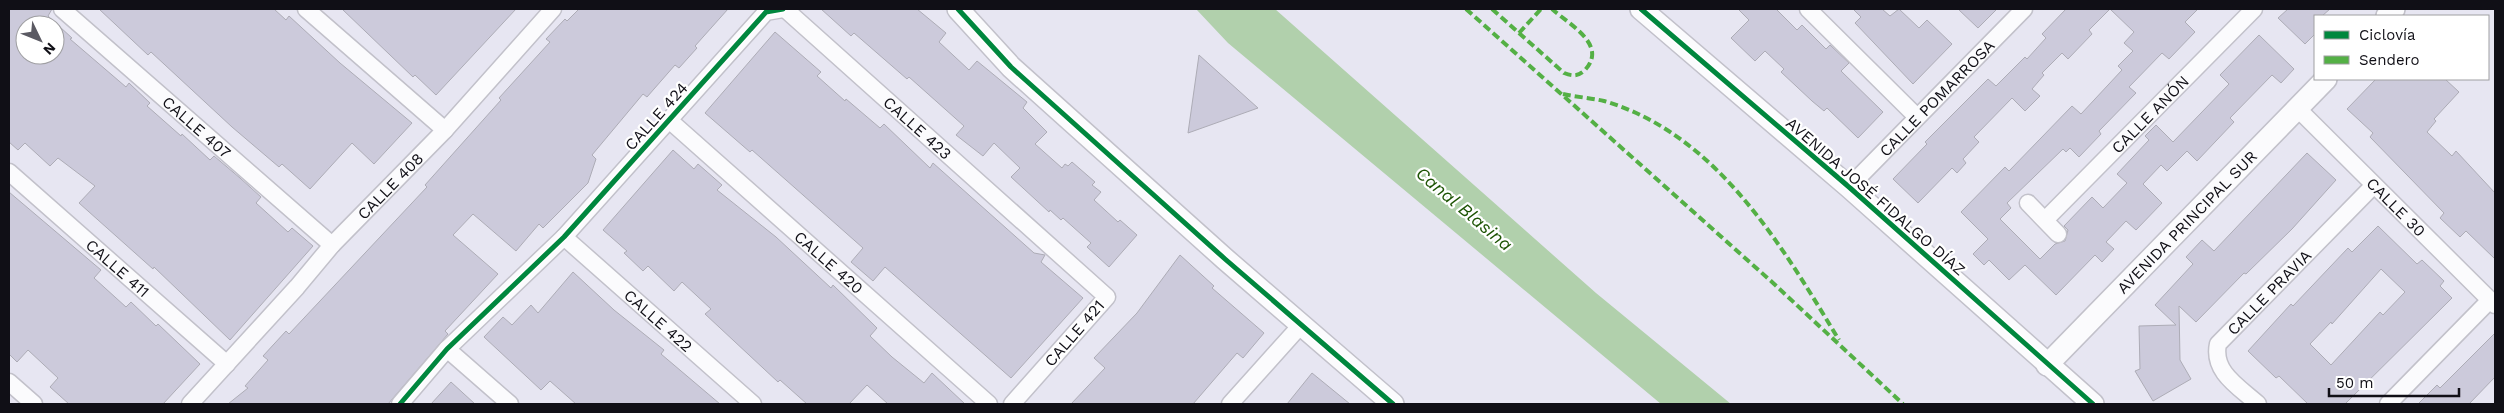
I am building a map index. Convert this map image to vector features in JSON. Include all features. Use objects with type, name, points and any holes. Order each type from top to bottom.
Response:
[{"type":"street","name":"CALLE 407","points":[[62,9],[332,245]]},
{"type":"street","points":[[306,9],[445,130]]},
{"type":"street","name":"CALLE 423","points":[[766,12],[784,9],[1050,247]]},
{"type":"street","points":[[958,9],[1011,67],[1301,325],[1393,404]]},
{"type":"street","name":"AVENIDA JOSÉ FIDALGO DÍAZ","points":[[1641,9],[1849,187],[2093,404]]},
{"type":"street","points":[[1808,9],[1916,116]]},
{"type":"street","name":"CALLE POMARROSA","points":[[1849,187],[1916,116],[2024,9]]},
{"type":"street","name":"CALLE ANÓN","points":[[2045,220],[2254,9]]},
{"type":"street","name":"CALLE 408","points":[[190,404],[297,287],[332,245],[445,130],[548,11]]},
{"type":"street","name":"CALLE 424","points":[[400,404],[448,349],[564,237],[766,12]]},
{"type":"street","name":"AVENIDA PRINCIPAL SUR","points":[[2047,365],[2325,80]]},
{"type":"street","name":"CALLE 30","points":[[2297,108],[2493,303]]},
{"type":"street","name":"CALLE 420","points":[[669,120],[989,404]]},
{"type":"street","name":"CALLE 411","points":[[9,172],[227,364]]},
{"type":"street","name":"CALLE PRAVIA","points":[[2258,404],[2221,370],[2215,355],[2218,344],[2374,184]]},
{"type":"street","points":[[2028,203],[2058,234]]},
{"type":"street","name":"CALLE 422","points":[[564,237],[753,404]]},
{"type":"street","name":"CALLE 421","points":[[1012,404],[1107,297],[1050,247]]},
{"type":"street","points":[[2388,404],[2493,303]]},
{"type":"street","points":[[1230,404],[1301,325]]},
{"type":"street","points":[[448,349],[510,404]]},
{"type":"street","points":[[9,382],[34,404]]},
{"type":"water","name":"Canal Blasina","points":[[1196,9],[1275,9],[1596,293],[1731,404],[1661,404],[1228,43]]},
{"type":"building","points":[[9,9],[52,9],[49,15],[15,15],[15,65],[65,65],[65,32],[72,38],[70,39],[126,87],[129,83],[150,103],[147,106],[181,136],[182,134],[210,160],[214,156],[240,178],[261,197],[256,203],[288,232],[292,228],[313,246],[230,340],[154,267],[153,269],[79,203],[95,186],[58,158],[50,166],[25,143],[18,150],[9,142]]},
{"type":"building","points":[[99,9],[274,9],[286,20],[289,16],[340,63],[412,123],[374,164],[352,143],[310,189],[282,164],[279,167],[232,127],[151,52],[148,55]]},
{"type":"building","points":[[342,9],[516,9],[436,95],[415,75],[413,77]]},
{"type":"building","points":[[579,9],[728,9],[695,46],[697,48],[679,68],[675,65],[647,97],[643,94],[592,155],[596,159],[588,183],[543,228],[539,224],[516,251],[473,214],[453,235],[498,274],[445,331],[448,334],[388,404],[228,404],[248,388],[245,386],[268,360],[263,356],[286,331],[289,334],[427,187],[425,185],[501,100],[499,98],[550,42],[546,39],[565,19],[567,21]]},
{"type":"building","points":[[821,9],[917,9],[946,33],[939,42],[969,70],[977,61],[1027,102],[1023,108],[1047,132],[1035,144],[1062,168],[1065,164],[1068,166],[1072,162],[1095,182],[1092,185],[1101,192],[1094,200],[1118,222],[1120,220],[1137,235],[1109,267],[1087,247],[1091,243],[1063,218],[1061,220],[1050,210],[1049,212],[1011,177],[1020,168],[994,143],[983,156],[956,135],[964,126],[909,77],[907,79],[854,33],[851,36]]},
{"type":"building","points":[[1738,9],[1776,9],[1797,30],[1802,25],[1826,49],[1830,45],[1849,63],[1841,71],[1883,112],[1858,138],[1827,108],[1824,111],[1781,72],[1784,69],[1765,51],[1755,61],[1731,38],[1749,20]]},
{"type":"building","points":[[1853,9],[1882,9],[1890,16],[1899,9],[1919,28],[1927,20],[1952,44],[1913,84],[1855,23],[1861,17]]},
{"type":"building","points":[[1958,9],[1997,9],[1978,28]]},
{"type":"building","points":[[2066,9],[2110,9],[2089,30],[2092,34],[2068,59],[2062,53],[2042,73],[2044,75],[2032,89],[2040,96],[2025,111],[2012,98],[1974,137],[1979,142],[1963,159],[1966,163],[1957,173],[1952,168],[1918,203],[1893,179],[1927,144],[1925,142],[1988,79],[1996,86],[2025,57],[2027,59],[2046,38],[2042,34]]},
{"type":"building","points":[[2110,9],[2198,9],[2185,22],[2195,32],[2169,59],[2162,53],[2129,87],[2136,93],[2099,131],[2101,134],[2079,157],[2070,148],[2066,152],[2063,149],[2007,203],[2011,208],[2000,219],[2040,259],[2055,244],[2065,241],[2068,230],[2064,226],[2092,197],[2103,208],[2127,183],[2117,174],[2149,140],[2145,136],[2156,125],[2173,142],[2229,84],[2220,75],[2259,35],[2294,69],[2281,83],[2272,75],[2230,118],[2234,122],[2197,161],[2187,151],[2167,171],[2161,165],[2143,184],[2162,203],[2136,230],[2126,221],[2106,242],[2114,249],[2102,262],[2095,255],[2056,295],[2025,265],[2009,280],[1989,260],[1984,265],[1973,254],[1988,239],[1961,212],[2005,167],[2009,171],[2072,106],[2081,114],[2122,70],[2118,66],[2133,51],[2124,43],[2134,32]]},
{"type":"building","points":[[2288,9],[2330,9],[2323,15],[2314,15],[2314,35],[2305,44],[2278,18]]},
{"type":"building","points":[[775,32],[821,72],[817,76],[845,101],[846,99],[880,128],[884,124],[930,168],[933,163],[1034,253],[1045,255],[1041,262],[1083,298],[1011,378],[885,267],[873,281],[851,262],[863,248],[752,150],[750,152],[705,113]]},
{"type":"building","points":[[1199,55],[1258,108],[1188,133]]},
{"type":"building","points":[[2375,80],[2446,80],[2459,92],[2434,119],[2436,121],[2427,132],[2452,156],[2456,151],[2495,193],[2495,259],[2466,231],[2460,237],[2440,218],[2444,213],[2370,137],[2373,133],[2347,109]]},
{"type":"building","points":[[673,150],[694,169],[698,164],[722,185],[717,190],[776,237],[831,288],[833,285],[877,328],[870,336],[892,357],[924,383],[932,373],[965,404],[888,404],[867,385],[849,404],[807,404],[780,380],[778,382],[705,314],[711,309],[682,282],[674,291],[648,266],[643,271],[624,253],[627,251],[603,230]]},
{"type":"building","points":[[2307,153],[2336,180],[2292,229],[2246,274],[2244,273],[2196,322],[2179,306],[2180,360],[2191,379],[2153,401],[2135,371],[2140,369],[2139,326],[2176,325],[2155,305],[2193,264],[2186,257],[2202,240],[2214,251]]},
{"type":"building","points":[[9,192],[101,270],[94,278],[126,307],[131,302],[156,326],[158,324],[200,364],[163,404],[69,404],[50,387],[58,378],[28,350],[17,362],[9,354]]},
{"type":"building","points":[[2378,226],[2417,264],[2422,260],[2444,281],[2440,286],[2452,298],[2345,404],[2308,404],[2279,376],[2276,378],[2248,351],[2291,304],[2293,306],[2348,248],[2352,252]],"holes":[[[2381,269],[2405,292],[2383,315],[2380,312],[2331,365],[2310,344],[2331,322],[2332,324]]]},
{"type":"building","points":[[1180,255],[1214,286],[1212,288],[1264,333],[1243,358],[1237,353],[1193,404],[1071,404],[1105,368],[1094,358],[1137,313]]},
{"type":"building","points":[[573,272],[614,310],[664,350],[661,354],[720,404],[576,404],[550,381],[541,390],[484,337],[503,317],[512,325],[531,305],[538,313]]},
{"type":"building","points":[[2495,333],[2495,377],[2469,404],[2418,404],[2437,385],[2440,388]]},
{"type":"building","points":[[1312,373],[1350,404],[1287,404]]},
{"type":"building","points":[[451,382],[475,404],[431,404]]},
{"type":"marked path","points":[[1466,9],[1772,282],[1903,404]]},
{"type":"marked path","points":[[1492,9],[1564,73],[1580,74],[1591,61],[1592,52],[1589,44],[1584,36],[1552,9]]},
{"type":"marked path","points":[[1519,33],[1541,9]]},
{"type":"marked path","points":[[1563,94],[1604,101],[1644,117],[1680,139],[1713,166],[1769,232],[1839,340]]},
{"type":"cycle path","points":[[400,404],[447,349],[564,237],[766,12],[783,9]]},
{"type":"cycle path","points":[[958,9],[1011,67],[1225,259],[1393,404]]},
{"type":"cycle path","points":[[1641,9],[1849,187],[2093,404]]}]
